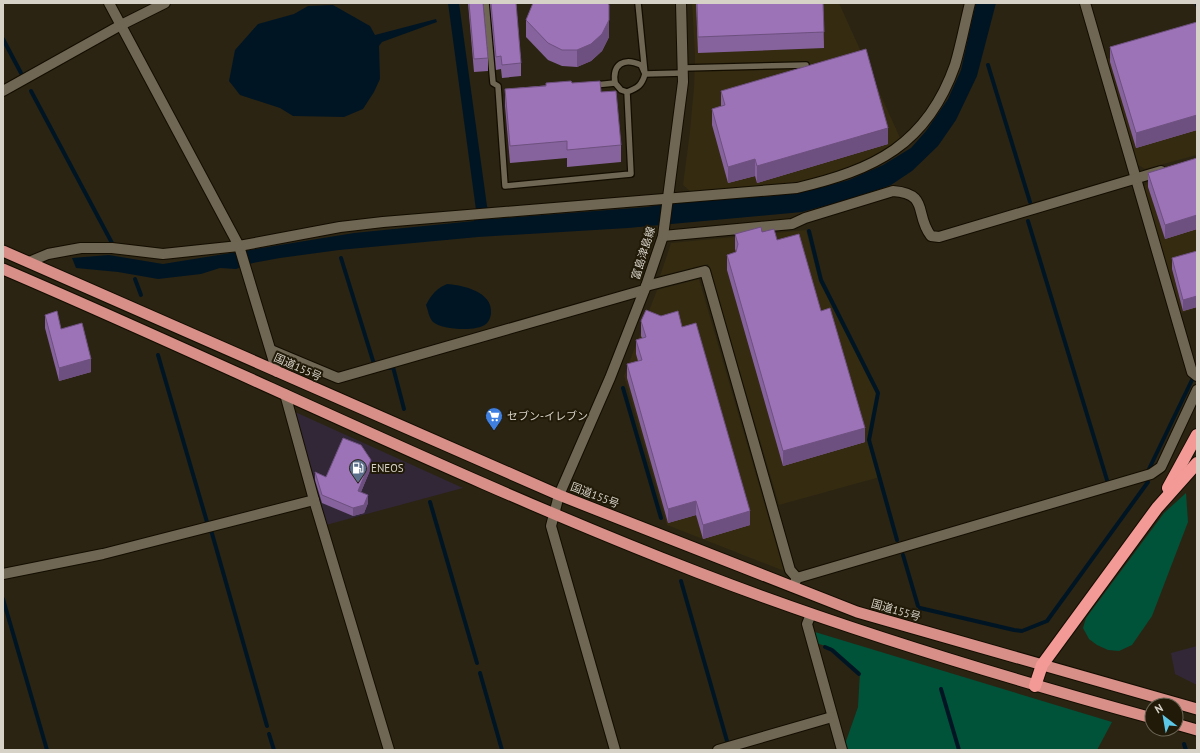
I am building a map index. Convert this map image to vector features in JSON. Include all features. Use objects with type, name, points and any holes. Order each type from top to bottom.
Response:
[{"type":"highway","name":"国道155号","points":[[3,251],[560,495],[795,582],[857,612],[1197,709]]},
{"type":"highway","points":[[4,272],[285,394],[554,514],[698,573],[811,614],[1035,686],[1144,716]]},
{"type":"highway","points":[[1157,508],[1197,436]]},
{"type":"highway","points":[[1035,686],[1042,665],[1157,508],[1197,463]]},
{"type":"highway","points":[[1184,726],[1197,730]]},
{"type":"street","points":[[109,3],[239,246],[248,270],[277,372]]},
{"type":"street","points":[[3,91],[121,25],[165,3]]},
{"type":"street","name":"富島津島線","points":[[615,750],[551,526],[560,495],[610,378],[645,288],[663,236],[669,197],[683,70],[681,3]]},
{"type":"street","points":[[29,262],[48,254],[81,248],[112,248],[162,254],[239,246],[340,227],[669,197],[797,188],[830,180],[862,168],[893,152],[911,137],[933,112],[954,65],[970,3]]},
{"type":"street","points":[[1084,3],[1137,178],[1192,372],[1197,376]]},
{"type":"street","points":[[663,236],[792,224],[805,218],[893,191],[908,192],[914,197],[926,229],[931,236],[939,237],[1174,167]]},
{"type":"street","points":[[271,350],[338,378],[705,271],[790,570],[795,582],[1152,474],[1161,467],[1197,390]]},
{"type":"street","points":[[285,394],[314,500],[388,750]]},
{"type":"street","points":[[3,574],[103,554],[314,500]]},
{"type":"street","points":[[811,614],[807,624],[842,750]]},
{"type":"street","points":[[718,750],[832,717]]},
{"type":"lane","points":[[486,3],[493,83],[498,86],[499,94],[505,186],[631,174],[627,92]]},
{"type":"lane","points":[[638,3],[645,74],[643,83],[627,92],[620,90],[615,83],[614,75],[617,66],[624,61],[632,61],[641,65],[645,74]]},
{"type":"lane","points":[[645,74],[683,70],[806,65]]},
{"type":"lane","points":[[592,85],[615,83]]},
{"type":"lane","points":[[499,94],[506,93]]},
{"type":"shaded area","points":[[692,3],[839,3],[901,140],[866,164],[795,184],[691,192],[683,185],[694,88],[695,56]]},
{"type":"shaded area","points":[[1197,33],[1197,155],[1145,169],[1138,165],[1106,59]]},
{"type":"shaded area","points":[[1197,167],[1197,308],[1181,313],[1144,187],[1148,181]]},
{"type":"shaded area","points":[[806,230],[819,281],[877,394],[868,439],[880,477],[779,505],[708,264],[660,276],[671,243]]},
{"type":"shaded area","points":[[699,279],[784,571],[667,525],[624,376],[657,290]]},
{"type":"shaded area","points":[[293,411],[463,488],[326,525]]},
{"type":"shaded area","points":[[1197,646],[1197,685],[1175,674],[1171,653]]},
{"type":"green space","points":[[1186,493],[1188,522],[1152,616],[1132,645],[1119,651],[1108,650],[1097,645],[1089,639],[1083,628],[1086,618],[1164,513]]},
{"type":"green space","points":[[815,632],[1112,722],[1097,750],[845,750],[845,744],[858,707],[860,672],[832,648],[816,643]]},
{"type":"water","points":[[448,3],[459,3],[487,206],[492,219],[647,207],[685,201],[774,196],[811,190],[849,180],[883,165],[911,148],[926,131],[948,99],[961,70],[976,3],[996,3],[977,76],[956,120],[938,146],[912,171],[891,185],[854,198],[802,212],[628,228],[478,237],[339,250],[280,258],[253,263],[236,269],[220,268],[201,274],[158,279],[118,272],[76,268],[72,258],[109,255],[163,264],[354,233],[474,221],[476,210]]},
{"type":"water","points":[[333,5],[370,26],[375,35],[436,19],[437,22],[382,42],[379,46],[380,79],[374,92],[363,109],[344,117],[293,116],[280,108],[240,95],[229,81],[235,50],[258,24],[294,14],[308,6]]},
{"type":"water","points":[[447,284],[468,288],[482,295],[490,306],[490,319],[487,323],[482,327],[460,329],[444,327],[433,322],[426,305],[435,292]]},
{"type":"building","points":[[469,3],[483,3],[488,58],[474,59]]},
{"type":"building","points":[[491,3],[516,3],[521,63],[502,65],[501,56],[496,57]]},
{"type":"building","points":[[533,3],[608,3],[609,20],[602,34],[591,44],[577,50],[562,50],[548,43],[526,20]]},
{"type":"building","points":[[697,3],[823,3],[824,32],[698,37]]},
{"type":"building","points":[[1197,22],[1197,115],[1136,133],[1110,47]]},
{"type":"building","points":[[866,49],[888,128],[757,166],[755,159],[728,167],[712,109],[725,105],[721,91]]},
{"type":"building","points":[[571,81],[572,83],[600,81],[601,92],[616,91],[621,145],[567,150],[567,141],[510,146],[505,89],[546,86],[546,83]]},
{"type":"building","points":[[1197,158],[1197,215],[1165,225],[1148,173]]},
{"type":"building","points":[[761,227],[762,232],[774,229],[777,240],[799,234],[821,311],[830,308],[865,428],[783,451],[727,255],[736,252],[738,244],[735,234]]},
{"type":"building","points":[[1197,251],[1197,296],[1183,300],[1172,258]]},
{"type":"building","points":[[646,310],[661,316],[678,311],[682,327],[696,323],[750,511],[703,525],[696,501],[668,509],[627,364],[642,360],[636,340],[646,337],[641,321]]},
{"type":"building","points":[[57,311],[61,329],[82,323],[91,359],[59,368],[45,315]]},
{"type":"building","points":[[343,438],[361,445],[371,460],[358,491],[368,495],[364,505],[353,508],[322,495],[315,472],[326,477]]},
{"type":"waterway","points":[[3,39],[21,73]]},
{"type":"waterway","points":[[988,65],[1030,202]]},
{"type":"waterway","points":[[31,91],[112,243]]},
{"type":"waterway","points":[[1028,221],[1107,480]]},
{"type":"waterway","points":[[809,231],[821,280],[878,393],[869,440],[897,540]]},
{"type":"waterway","points":[[341,258],[374,364]]},
{"type":"waterway","points":[[135,279],[141,295]]},
{"type":"waterway","points":[[158,355],[207,522]]},
{"type":"waterway","points":[[389,368],[393,367],[404,409]]},
{"type":"waterway","points":[[1149,469],[1192,380]]},
{"type":"waterway","points":[[623,388],[661,518]]},
{"type":"waterway","points":[[920,608],[1022,631],[1047,621],[1148,482]]},
{"type":"waterway","points":[[430,502],[477,663]]},
{"type":"waterway","points":[[211,530],[267,726]]},
{"type":"waterway","points":[[903,555],[918,606]]},
{"type":"waterway","points":[[681,581],[727,741]]},
{"type":"waterway","points":[[3,599],[47,750]]},
{"type":"waterway","points":[[825,647],[832,650],[859,674]]},
{"type":"waterway","points":[[480,673],[502,750]]},
{"type":"waterway","points":[[941,689],[959,750]]},
{"type":"waterway","points":[[269,734],[274,750]]},
{"type":"waterway","points":[[1184,744],[1186,750]]},
{"type":"place","name":"セブン-イレブン","points":[[494,431]]},
{"type":"place","name":"ENEOS","points":[[358,483]]}]
